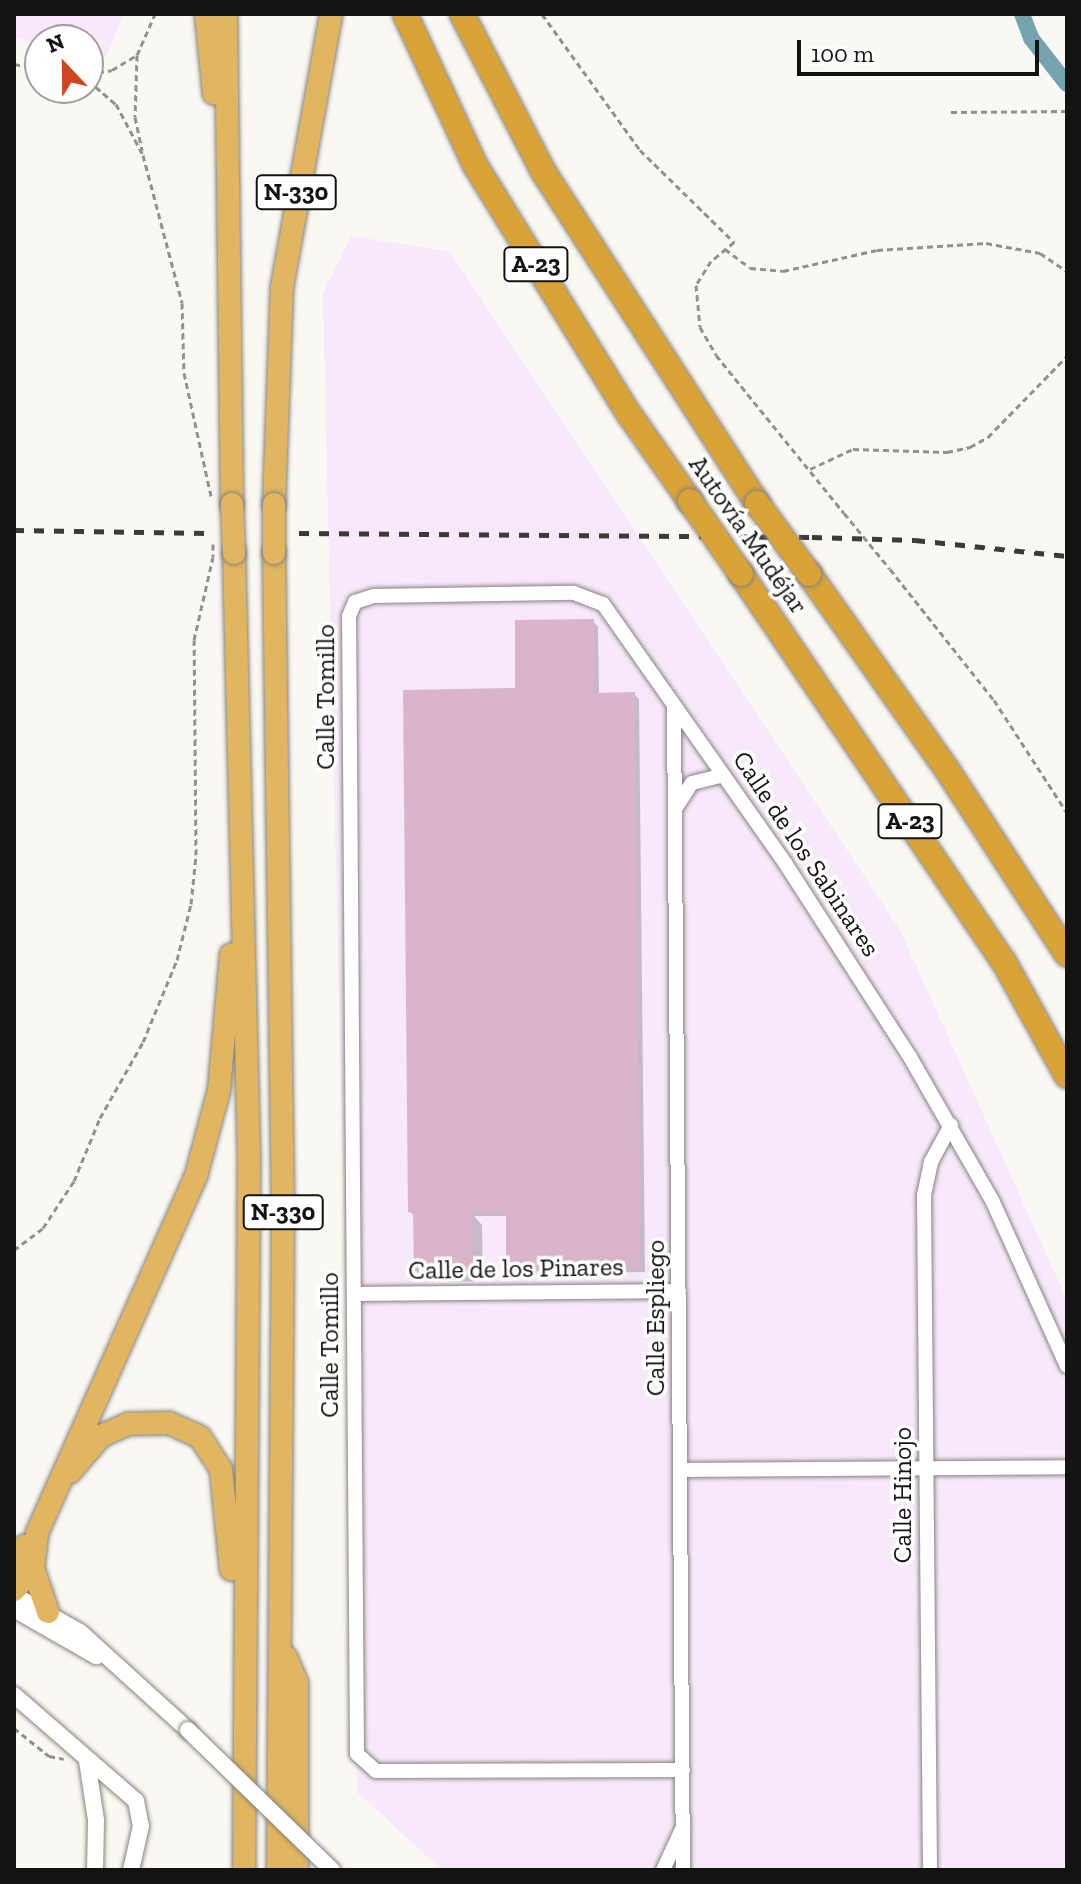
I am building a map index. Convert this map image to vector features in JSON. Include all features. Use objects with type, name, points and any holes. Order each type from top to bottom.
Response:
[{"type":"highway","points":[[206,14],[217,175],[227,210]]},
{"type":"highway","name":"N-330","points":[[226,14],[224,555],[249,1160],[244,1870]]},
{"type":"highway","name":"N-330","points":[[278,1870],[283,1211],[274,504],[282,287],[331,14]]},
{"type":"highway","name":"Autovía Mudéjar","points":[[405,14],[475,165],[629,414],[1004,962],[1067,1076]]},
{"type":"highway","name":"Autovía Mudéjar","points":[[462,14],[543,171],[757,503],[946,768],[1067,954]]},
{"type":"highway","points":[[26,1615],[25,1543],[60,1485],[200,1162],[226,1042],[232,924],[240,887]]},
{"type":"highway","points":[[60,1485],[101,1436],[115,1427],[151,1421],[185,1428],[200,1437],[213,1450],[227,1494],[232,1627],[245,1666]]},
{"type":"highway","points":[[14,1592],[23,1569]]},
{"type":"highway","points":[[282,1648],[297,1683],[297,1870]]},
{"type":"street","name":"Calle de los Sabinares","points":[[355,602],[373,596],[590,596],[608,611],[857,972],[951,1125],[1005,1227],[1067,1366]]},
{"type":"street","name":"Calle Tomillo","points":[[355,602],[349,616],[356,1743],[361,1760],[376,1771],[683,1770]]},
{"type":"street","name":"Calle Espliego","points":[[674,706],[683,1870]]},
{"type":"street","points":[[675,809],[688,785],[723,775]]},
{"type":"street","name":"Calle Hinojo","points":[[930,1870],[924,1195],[931,1162],[951,1125]]},
{"type":"street","name":"Calle de los Pinares","points":[[354,1294],[679,1291]]},
{"type":"street","points":[[681,1470],[1067,1467]]},
{"type":"street","points":[[14,1592],[26,1615],[100,1647],[332,1870]]},
{"type":"street","points":[[14,1695],[85,1759],[132,1795],[140,1809],[131,1870]]},
{"type":"street","points":[[85,1759],[96,1820],[95,1870]]},
{"type":"street","name":"Calle Espliego","points":[[663,1870],[684,1827]]},
{"type":"path","points":[[155,14],[137,55],[135,117],[182,303],[184,373],[223,504]]},
{"type":"path","points":[[542,14],[640,150],[734,242],[696,285],[700,327],[716,355],[994,700],[1067,813]]},
{"type":"path","points":[[104,72],[137,55]]},
{"type":"path","points":[[104,92],[116,104],[143,155]]},
{"type":"path","points":[[951,112],[1067,111]]},
{"type":"path","points":[[725,249],[750,268],[783,271],[877,250],[986,243],[1028,249],[1067,271]]},
{"type":"path","points":[[809,470],[853,449],[947,452],[970,447],[988,437],[1067,356]]},
{"type":"path","points":[[14,1250],[43,1228],[74,1181],[100,1118],[143,1042],[177,960],[191,904],[196,855],[194,640],[224,555]]},
{"type":"path","points":[[14,1728],[51,1757],[85,1759]]},
{"type":"shaded area","points":[[14,14],[124,14],[106,57],[104,24],[24,24],[24,40],[14,38]]},
{"type":"shaded area","points":[[351,236],[450,252],[900,930],[1067,1300],[1067,1870],[442,1870],[357,1792],[323,294]]},
{"type":"building","points":[[594,619],[594,693],[635,692],[640,1268],[506,1270],[506,1211],[472,1212],[473,1270],[414,1271],[413,1213],[408,1212],[403,690],[515,688],[515,620]]},
{"type":"waterway","points":[[1022,14],[1031,38],[1067,84]]},
{"type":"railway","points":[[14,530],[208,533]]},
{"type":"railway","points":[[299,533],[915,540],[1067,556]]}]
